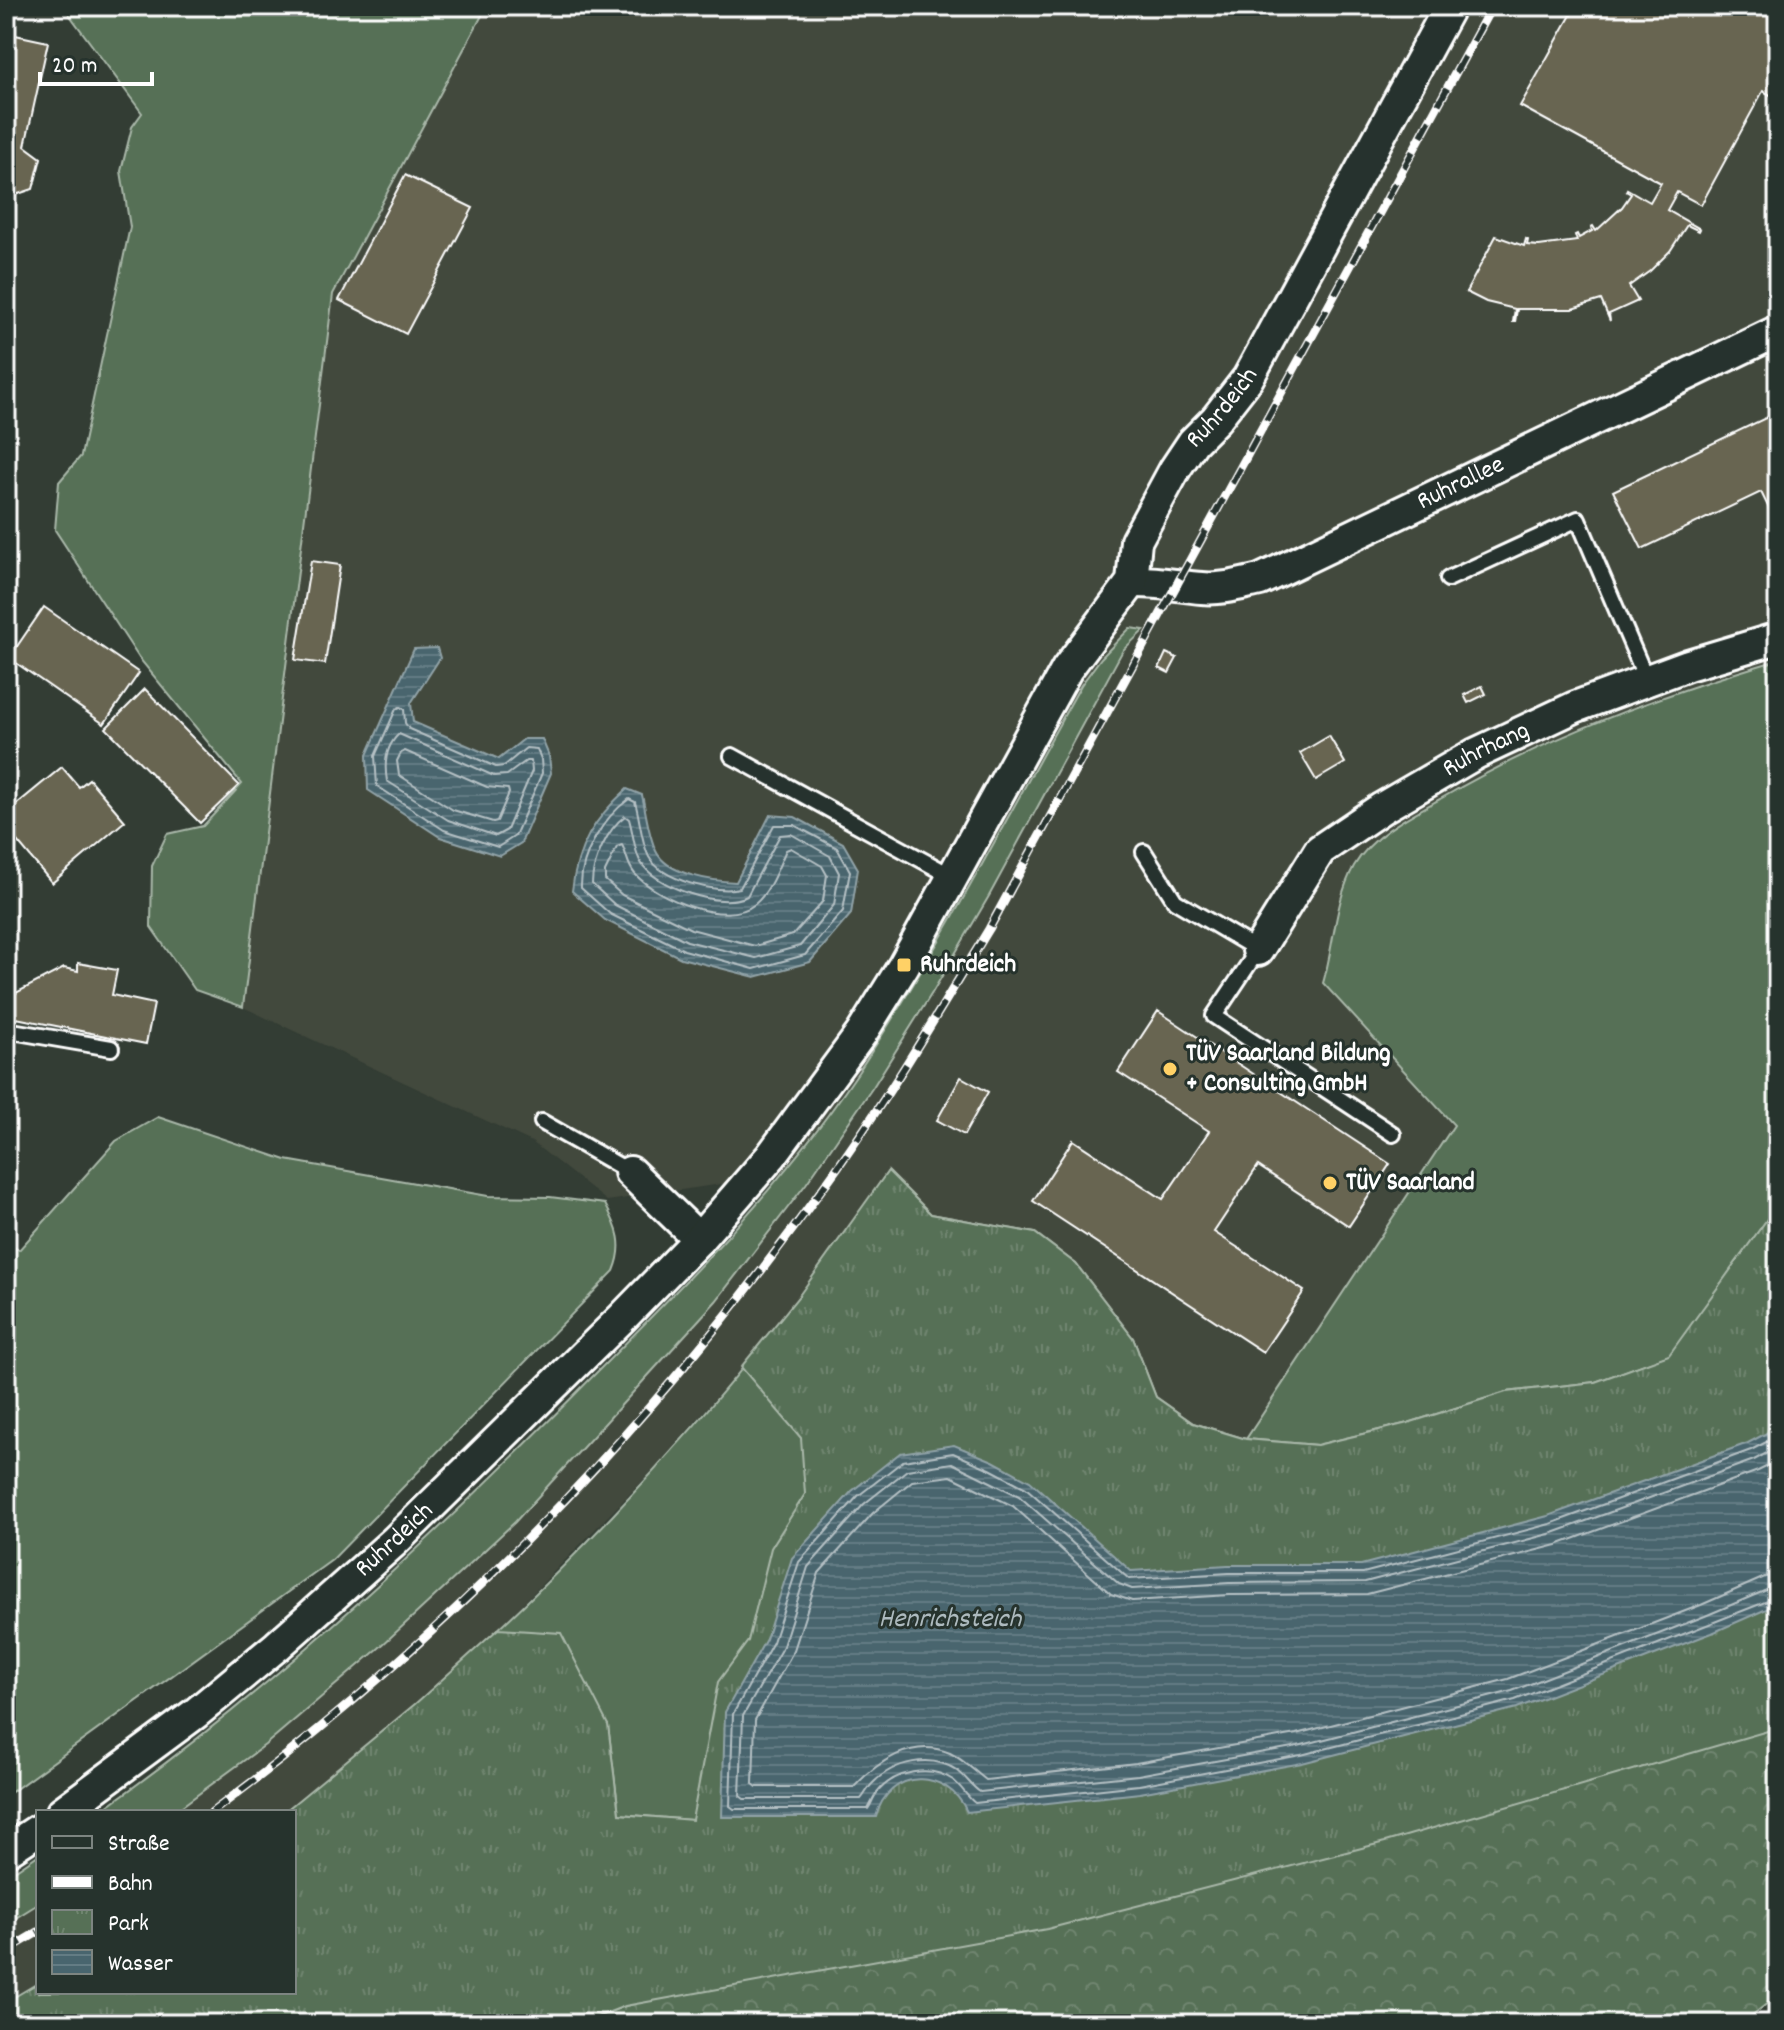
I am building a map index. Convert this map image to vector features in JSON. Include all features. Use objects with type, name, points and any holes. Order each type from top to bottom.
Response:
[{"type":"street","name":"Ruhrdeich","points":[[65,1810],[196,1713],[395,1541],[513,1428],[699,1239],[771,1156],[861,1034],[953,877],[1067,669],[1132,582],[1136,541],[1175,469],[1193,442],[1216,419],[1248,378],[1450,6]]},
{"type":"street","name":"Ruhrallee","points":[[1132,582],[1157,581],[1205,589],[1260,580],[1778,331]]},
{"type":"street","name":"Ruhrhang","points":[[1258,950],[1320,850],[1382,808],[1475,754],[1575,707],[1688,665],[1778,638]]},
{"type":"street","points":[[630,1172],[699,1239]]},
{"type":"street","points":[[6,1851],[36,1831]]},
{"type":"lane","points":[[1448,579],[1578,519],[1647,681]]},
{"type":"lane","points":[[732,756],[953,877]]},
{"type":"lane","points":[[1144,852],[1175,901],[1258,950],[1214,1016],[1393,1134]]},
{"type":"lane","points":[[6,1030],[111,1048]]},
{"type":"lane","points":[[542,1122],[630,1172]]},
{"type":"shaded area","points":[[488,6],[1778,6],[1778,1204],[1670,1355],[1408,1423],[1246,1439],[1193,1423],[1156,1397],[1133,1337],[1076,1264],[1035,1233],[931,1214],[888,1172],[798,1297],[654,1469],[498,1629],[330,1776],[287,1810],[102,1810],[196,1740],[398,1568],[512,1458],[709,1258],[782,1175],[607,1201],[532,1142],[243,1007],[333,294]]},
{"type":"shaded area","points":[[36,1856],[36,1984],[6,2002],[6,1877]]},
{"type":"green space","points":[[63,6],[487,6],[333,294],[243,1007],[195,990],[151,927],[152,866],[167,834],[203,826],[242,784],[139,658],[55,530],[59,482],[81,456],[130,227],[121,171],[132,127],[142,113]]},
{"type":"green space","points":[[1130,628],[1144,630],[1123,650],[989,896],[873,1087],[806,1184],[716,1301],[515,1522],[379,1648],[265,1745],[177,1810],[102,1810],[232,1711],[420,1546],[599,1370],[777,1180],[841,1097],[898,1009],[1081,685],[1101,658]]},
{"type":"green space","points":[[1778,660],[1778,1204],[1670,1355],[1595,1382],[1506,1392],[1408,1423],[1317,1445],[1247,1439],[692,1820],[619,1814],[608,1725],[296,1811],[286,1810],[453,1671],[612,1516],[687,1434],[758,1349],[825,1262],[888,1171],[931,1214],[1035,1233],[1076,1264],[1133,1338],[1156,1397],[1193,1423],[1246,1439],[1454,1125],[1323,983],[1339,908],[1354,866],[1371,844],[1392,827],[1480,777],[1604,719]]},
{"type":"green space","points":[[158,1117],[286,1160],[488,1196],[550,1197],[605,1204],[618,1237],[617,1262],[614,1271],[332,1560],[6,1796],[6,1242],[19,1250],[116,1141]]},
{"type":"green space","points":[[888,1171],[931,1214],[1035,1233],[1076,1264],[1133,1338],[1156,1397],[1193,1423],[1246,1439],[1317,1445],[1408,1423],[1506,1392],[1595,1382],[1669,1355],[1778,1204],[1778,1728],[1385,1842],[1047,1929],[625,2006],[579,2024],[6,2024],[6,2002],[36,1984],[36,1994],[296,1994],[296,1810],[286,1810],[415,1704],[498,1629],[561,1633],[608,1725],[619,1814],[692,1820],[718,1682],[748,1641],[771,1548],[805,1494],[801,1438],[741,1367],[798,1297]]},
{"type":"green space","points":[[1778,1728],[1778,1995],[1741,2024],[579,2024],[625,2006]]},
{"type":"green space","points":[[36,1856],[36,1905],[6,1924],[6,1877]]},
{"type":"water","points":[[437,648],[440,658],[411,703],[413,722],[499,759],[524,739],[542,739],[549,756],[551,773],[521,843],[500,856],[440,837],[368,790],[367,755],[414,649]]},
{"type":"water","points":[[627,789],[642,795],[651,837],[662,859],[670,866],[692,875],[736,882],[770,815],[795,817],[843,843],[858,869],[851,914],[810,962],[755,977],[681,958],[605,920],[572,891],[574,875],[589,834],[605,811]]},
{"type":"water","name":"Henrichsteich","points":[[1778,1427],[1778,1604],[1712,1633],[1517,1708],[1302,1763],[1140,1793],[967,1812],[958,1797],[946,1787],[918,1779],[892,1789],[876,1817],[722,1817],[725,1712],[766,1639],[792,1558],[852,1491],[900,1453],[954,1445],[993,1461],[1030,1481],[1131,1571],[1228,1565],[1361,1565],[1548,1516],[1748,1443]]},
{"type":"building","points":[[1576,6],[1778,6],[1778,99],[1763,91],[1701,205],[1677,192],[1667,210],[1700,229],[1687,225],[1670,251],[1629,286],[1638,301],[1609,314],[1610,321],[1601,300],[1572,309],[1517,309],[1513,322],[1515,309],[1486,302],[1466,292],[1496,236],[1524,246],[1526,239],[1527,245],[1539,246],[1577,241],[1575,235],[1579,238],[1592,231],[1593,226],[1596,231],[1622,207],[1631,194],[1627,189],[1650,202],[1661,183],[1520,106]]},
{"type":"building","points":[[6,33],[48,42],[25,146],[41,158],[33,189],[12,196],[6,221]]},
{"type":"building","points":[[405,175],[473,208],[406,334],[339,300]]},
{"type":"building","points":[[1778,412],[1778,527],[1761,492],[1642,549],[1613,491]]},
{"type":"building","points":[[311,561],[340,565],[325,664],[295,660]]},
{"type":"building","points":[[44,607],[139,673],[104,724],[9,658]]},
{"type":"building","points":[[1166,653],[1177,658],[1169,673],[1159,668]]},
{"type":"building","points":[[1482,686],[1486,694],[1468,703],[1464,695]]},
{"type":"building","points":[[145,689],[239,785],[200,823],[106,728]]},
{"type":"building","points":[[1329,736],[1345,763],[1316,780],[1300,753]]},
{"type":"building","points":[[62,767],[79,787],[89,779],[125,821],[52,883],[6,828],[6,813]]},
{"type":"building","points":[[78,963],[117,970],[112,995],[154,1004],[146,1044],[6,1016],[6,998],[64,968],[78,971]]},
{"type":"building","name":"TÜV Saarland","points":[[1158,1011],[1390,1164],[1349,1226],[1258,1166],[1214,1232],[1304,1291],[1263,1352],[1033,1201],[1073,1140],[1163,1199],[1209,1131],[1118,1072]]},
{"type":"building","points":[[961,1077],[988,1092],[964,1135],[937,1120]]},
{"type":"railway","points":[[215,1810],[385,1673],[467,1598],[546,1519],[622,1438],[694,1354],[830,1178],[932,1024],[989,929],[1492,6]]},
{"type":"railway","points":[[6,1951],[36,1933]]},
{"type":"place","name":"Ruhrdeich","points":[[904,965]]},
{"type":"place","name":"TÜV Saarland Bildung + Consulting GmbH","points":[[1170,1069]]},
{"type":"place","name":"TÜV Saarland","points":[[1330,1183]]}]
